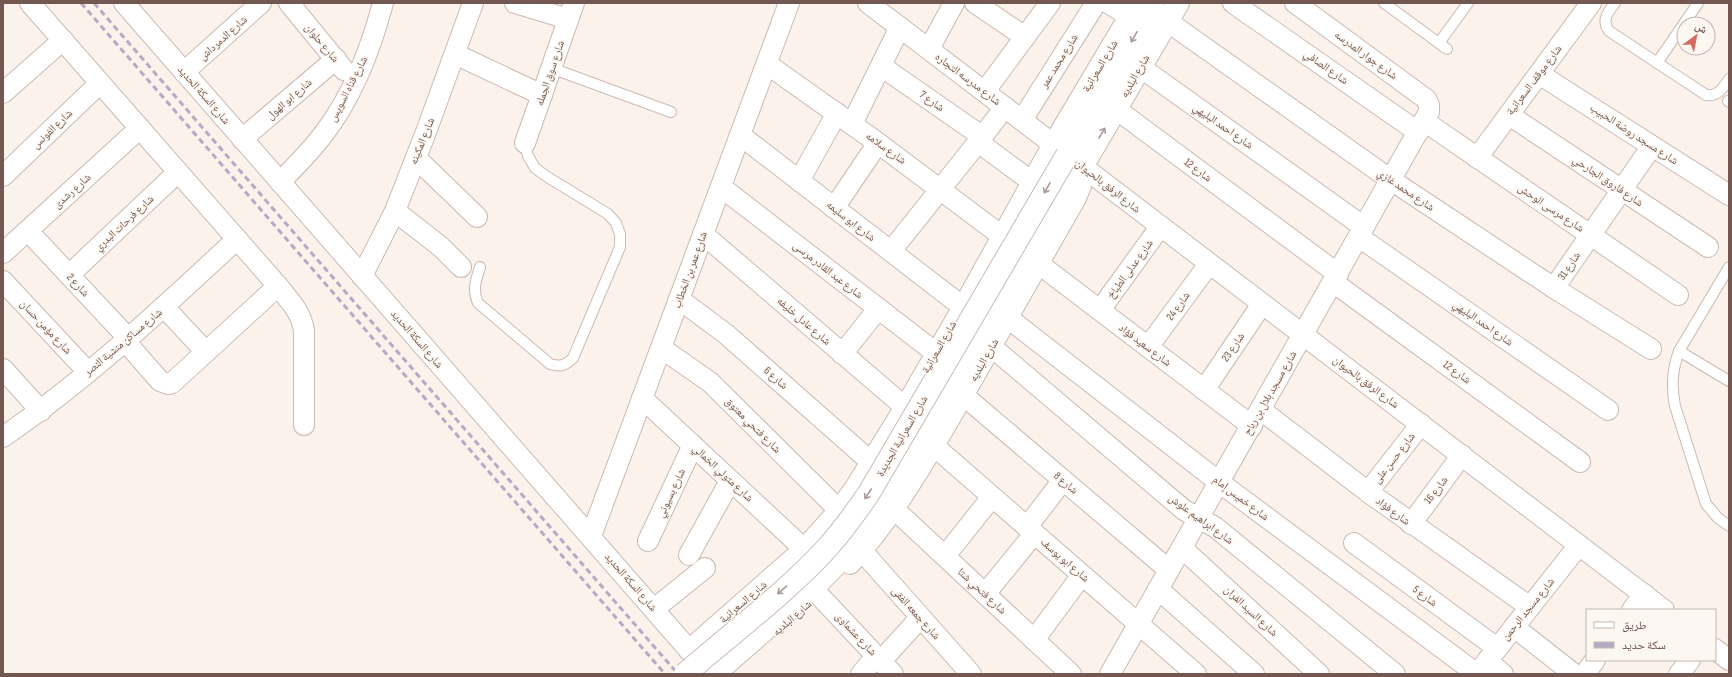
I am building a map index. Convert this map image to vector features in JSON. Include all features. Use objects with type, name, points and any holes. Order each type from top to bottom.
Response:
[{"type":"street","points":[[30,3],[278,286],[298,311],[304,325],[304,425]]},
{"type":"street","name":"شارع السكة الحديد","points":[[124,3],[710,674]]},
{"type":"street","name":"شارع الدمرداش","points":[[184,72],[261,3]]},
{"type":"street","name":"شارع حلوان","points":[[289,3],[355,82]]},
{"type":"street","name":"شارع قناه السويس","points":[[280,182],[304,158],[326,131],[355,82],[367,54],[383,3]]},
{"type":"street","name":"شارع المكينه","points":[[362,276],[395,211],[473,3]]},
{"type":"street","name":"شارع عمر بن الخطاب","points":[[590,536],[790,3]]},
{"type":"street","name":"شارع مدرسه التجاره","points":[[868,3],[888,9],[900,27],[1067,155]]},
{"type":"street","points":[[929,49],[954,3]]},
{"type":"street","points":[[975,3],[1025,37]]},
{"type":"street","points":[[985,92],[1050,3]]},
{"type":"street","name":"شارع محمد عمر","points":[[1022,120],[1096,3]]},
{"type":"street","points":[[1108,3],[1133,10]]},
{"type":"street","name":"شارع البلديه","points":[[1067,155],[1153,3]]},
{"type":"street","name":"شارع البلديه","points":[[1067,155],[1116,109],[1178,3]]},
{"type":"street","name":"شارع الصافي","points":[[1233,3],[1424,122]]},
{"type":"street","name":"شارع جوار المدرسه","points":[[1296,3],[1426,99],[1429,105],[1424,122]]},
{"type":"street","name":"شارع موقف السعرانية","points":[[1477,158],[1591,3]]},
{"type":"street","points":[[523,4],[571,11]]},
{"type":"street","name":"شارع السعرانية","points":[[689,650],[804,549],[840,510],[905,407],[1032,182],[1067,155],[1133,10]]},
{"type":"street","name":"شارع سوق الجمله","points":[[525,143],[571,11]]},
{"type":"street","name":"شارع محمد غازي","points":[[1168,21],[1391,180],[1554,288],[1651,349]]},
{"type":"street","points":[[800,181],[881,66],[900,27]]},
{"type":"street","points":[[4,89],[63,40]]},
{"type":"street","points":[[455,54],[542,95]]},
{"type":"street","name":"شارع ابو الهول","points":[[242,139],[336,59]]},
{"type":"street","name":"شارع سلامه","points":[[767,64],[878,142],[1002,236]]},
{"type":"street","name":"شارع 7","points":[[881,66],[981,139],[1032,182]]},
{"type":"street","name":"شارع احمد البليهي","points":[[1140,68],[1362,232],[1608,410]]},
{"type":"street","name":"شارع مسجد روضة الحبيب","points":[[1539,74],[1729,195]]},
{"type":"street","name":"شارع الفونس","points":[[3,176],[100,83]]},
{"type":"street","points":[[891,251],[1005,107]]},
{"type":"street","name":"شارع 12","points":[[1116,109],[1336,278],[1580,462]]},
{"type":"street","name":"شارع فاروق الجارحي","points":[[1508,115],[1708,247]]},
{"type":"street","name":"شارع مرسى الوحش","points":[[1424,122],[1678,295]]},
{"type":"street","name":"شارع مسجد بلال بن رباح","points":[[1110,674],[1424,122]]},
{"type":"street","name":"شارع رشدى","points":[[3,253],[140,128]]},
{"type":"street","name":"شارع ابو سليمه","points":[[740,135],[962,307]]},
{"type":"street","points":[[834,208],[878,142]]},
{"type":"street","name":"شارع 31","points":[[1554,288],[1620,189],[1652,146]]},
{"type":"street","name":"شارع البلديه","points":[[728,674],[818,594],[862,551],[894,509],[934,446],[992,347],[1080,190],[1082,182],[1067,155]]},
{"type":"street","name":"شارع الرفق بالحيوان","points":[[1067,155],[1663,609]]},
{"type":"street","name":"شارع السعرانية الجديدة","points":[[685,674],[814,561],[839,534],[856,511],[869,493],[1067,155]]},
{"type":"street","name":"شارع السعرانية الجديدة","points":[[714,674],[817,584],[845,555],[883,506],[1067,155]]},
{"type":"street","points":[[416,158],[477,217]]},
{"type":"street","name":"شارع فرحات البدري","points":[[69,275],[178,172]]},
{"type":"street","name":"شارع عبد القادر مرسى","points":[[721,187],[936,353]]},
{"type":"street","points":[[395,211],[471,267]]},
{"type":"street","name":"شارع عدلى الطباخ","points":[[1100,310],[1160,227]]},
{"type":"street","name":"شارع 2","points":[[28,231],[127,340],[160,381],[168,384],[172,383],[206,352]]},
{"type":"street","name":"شارع عادل خليفه","points":[[703,234],[905,407]]},
{"type":"street","name":"شارع مساكن منشية النصر","points":[[3,437],[41,411],[127,340],[237,239]]},
{"type":"street","name":"شارع سعيد فؤاد","points":[[1039,264],[1204,390],[1256,418]]},
{"type":"street","name":"شارع 24","points":[[1148,347],[1209,264]]},
{"type":"street","name":"شارع مؤمن حسان","points":[[3,281],[88,372]]},
{"type":"street","points":[[164,307],[206,352],[278,286]]},
{"type":"street","name":"شارع 6","points":[[679,299],[726,334],[871,462]]},
{"type":"street","name":"شارع 23","points":[[1204,390],[1262,304]]},
{"type":"street","points":[[842,354],[878,309]]},
{"type":"street","name":"شارع خميس إمام","points":[[1008,318],[1220,482],[1484,664]]},
{"type":"street","name":"شارع ابراهيم علوش","points":[[992,347],[1184,510],[1215,527],[1394,674]]},
{"type":"street","name":"شارع فتحي معتوق","points":[[661,348],[710,382],[840,510]]},
{"type":"street","points":[[3,369],[41,411]]},
{"type":"street","name":"شارع 8","points":[[963,395],[1169,570]]},
{"type":"street","name":"شارع متولي الخمالي","points":[[642,398],[804,549]]},
{"type":"street","name":"شارع فؤاد","points":[[1256,418],[1368,492],[1411,524],[1530,607]]},
{"type":"street","name":"شارع حسن على","points":[[1368,492],[1421,424]]},
{"type":"street","name":"شارع بسيوني","points":[[648,541],[693,445]]},
{"type":"street","name":"شارع ابو يوسف","points":[[934,446],[1196,674]]},
{"type":"street","name":"شارع 16","points":[[1411,524],[1462,456]]},
{"type":"street","points":[[689,555],[730,480]]},
{"type":"street","points":[[985,594],[1063,480]]},
{"type":"street","points":[[945,556],[992,497]]},
{"type":"street","name":"شارع فتحي شتا","points":[[894,509],[1071,674]]},
{"type":"street","name":"شارع 5","points":[[1354,543],[1484,664]]},
{"type":"street","name":"شارع مسجد الرحمن","points":[[1484,664],[1579,545]]},
{"type":"street","name":"شارع السيد الفران","points":[[1182,548],[1319,674]]},
{"type":"street","name":"شارع جمعه الفقى","points":[[862,551],[971,674]]},
{"type":"street","points":[[654,609],[705,568]]},
{"type":"street","points":[[1034,640],[1082,575]]},
{"type":"street","points":[[1158,589],[1254,674]]},
{"type":"street","name":"شارع عشماوى","points":[[818,594],[884,664]]},
{"type":"street","points":[[1633,609],[1644,594]]},
{"type":"street","points":[[860,674],[884,664],[920,618]]},
{"type":"street","points":[[1514,627],[1574,674]]},
{"type":"street","points":[[1716,650],[1729,660]]},
{"type":"street","points":[[1585,674],[1594,661]]},
{"type":"street","points":[[1679,674],[1689,661]]},
{"type":"street","points":[[1484,664],[1503,674]]},
{"type":"lane","points":[[1384,3],[1447,49]]},
{"type":"lane","points":[[1439,43],[1468,3]]},
{"type":"lane","points":[[1615,3],[1606,17],[1606,27],[1609,31],[1706,95],[1712,96],[1717,94],[1729,79]]},
{"type":"lane","points":[[1657,63],[1698,3]]},
{"type":"lane","points":[[551,68],[671,112]]},
{"type":"lane","points":[[471,267],[474,296],[478,303],[550,364],[558,366],[567,364],[573,358],[620,246],[620,234],[616,223],[608,214],[535,168],[528,156],[525,143]]},
{"type":"lane","points":[[1729,267],[1679,351],[1672,378],[1672,392],[1675,406],[1706,504],[1718,518],[1729,526]]},
{"type":"lane","points":[[1679,351],[1729,381]]},
{"type":"railway","points":[[81,3],[665,674]]},
{"type":"railway","points":[[94,3],[678,674]]}]
